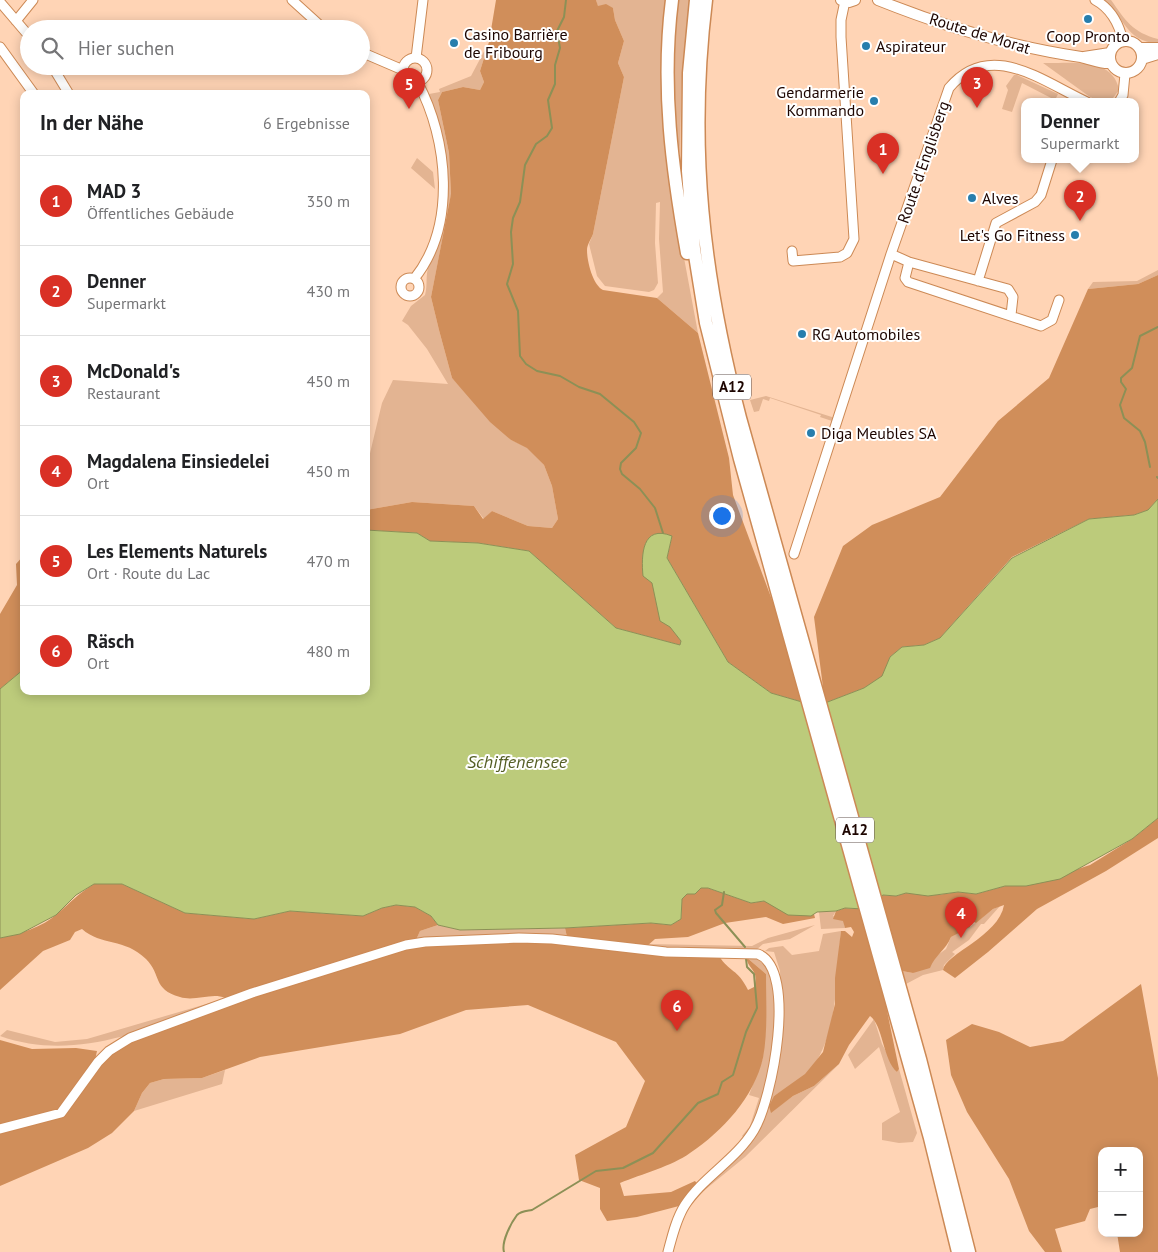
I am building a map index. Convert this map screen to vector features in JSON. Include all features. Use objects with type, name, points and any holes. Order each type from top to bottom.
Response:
[{"type":"highway","points":[[672,0],[669,21],[667,92],[672,158],[690,266],[712,350]]},
{"type":"highway","name":"A12","points":[[696,0],[688,92],[688,171],[697,268],[712,350],[730,422],[805,671],[895,992],[940,1135],[969,1252]]},
{"type":"highway","name":"A12","points":[[706,0],[700,63],[698,131],[699,189],[707,266],[730,380],[805,671]]},
{"type":"highway","name":"A12","points":[[895,992],[958,1252]]},
{"type":"main road","name":"Route de Morat","points":[[878,0],[1030,49],[1083,58],[1101,64],[1110,58],[1116,71],[1126,74]]},
{"type":"main road","points":[[1110,58],[1115,45],[1124,41],[1134,43],[1140,48],[1158,48]]},
{"type":"main road","points":[[1126,74],[1135,71],[1142,59],[1140,48]]},
{"type":"main road","points":[[1142,59],[1158,54]]},
{"type":"street","points":[[16,21],[33,0]]},
{"type":"street","points":[[292,0],[314,20]]},
{"type":"street","points":[[416,58],[423,0]]},
{"type":"street","points":[[792,252],[793,261],[840,257],[846,253],[854,239],[841,37],[841,20],[847,0]]},
{"type":"street","points":[[1095,0],[1109,11],[1119,27],[1124,41]]},
{"type":"street","points":[[0,2],[20,26]]},
{"type":"street","points":[[0,47],[20,75]]},
{"type":"street","points":[[370,56],[403,70],[408,81],[418,83],[425,78],[427,70],[423,61],[416,58],[407,61],[403,70]]},
{"type":"street","name":"Route d'Englisberg","points":[[794,554],[891,254],[942,103],[949,88],[957,78],[977,67],[1000,64],[1015,68],[1070,98]]},
{"type":"street","points":[[1121,98],[1126,74]]},
{"type":"street","points":[[20,75],[31,90]]},
{"type":"street","points":[[57,75],[67,90]]},
{"type":"street","points":[[414,279],[422,270],[434,242],[443,200],[439,141],[430,108],[418,83]]},
{"type":"street","points":[[978,281],[996,223],[1035,202],[1041,195],[1051,163]]},
{"type":"street","points":[[891,254],[909,262],[1008,289],[1013,297],[1011,315]]},
{"type":"street","points":[[909,262],[905,278],[908,282],[1042,326],[1052,320],[1059,300]]},
{"type":"street","points":[[0,1129],[61,1113],[98,1062],[121,1042],[252,993],[406,945],[472,940],[552,939],[666,952],[758,954],[769,961],[778,988],[779,1012],[776,1050],[758,1123],[732,1158],[684,1207],[668,1252]]},
{"type":"shaded area","points":[[496,0],[596,0],[598,6],[606,4],[613,8],[615,20],[624,41],[618,63],[624,77],[593,234],[587,248],[589,267],[596,283],[603,290],[657,298],[698,333],[729,458],[733,495],[775,608],[802,702],[771,693],[728,662],[667,558],[672,536],[652,583],[670,626],[681,641],[680,645],[616,628],[529,551],[478,543],[430,541],[417,533],[370,530],[370,509],[412,502],[474,506],[483,519],[492,511],[528,526],[552,528],[558,519],[552,486],[544,465],[527,448],[511,440],[490,422],[452,378],[431,297],[451,194],[449,153],[438,100],[442,92],[463,87],[480,90],[484,82],[480,71],[489,42]]},
{"type":"shaded area","points":[[596,0],[691,0],[682,76],[680,145],[674,204],[698,333],[657,298],[663,292],[659,239],[660,202],[656,203],[655,243],[658,283],[654,290],[649,292],[605,286],[597,276],[589,244],[593,234],[624,77],[618,63],[624,41],[615,20],[613,8],[598,7]]},
{"type":"shaded area","points":[[1102,0],[1111,0],[1130,25],[1142,33],[1158,39],[1158,44],[1147,42],[1131,33],[1110,6]]},
{"type":"shaded area","points":[[489,42],[480,71],[484,82],[480,90],[463,87],[442,92],[438,100],[449,153],[451,195],[431,297],[452,378],[511,440],[527,447],[544,465],[552,486],[558,519],[552,528],[528,526],[492,511],[484,519],[474,506],[412,502],[370,509],[370,453],[382,403],[393,380],[448,384],[427,349],[408,325],[402,321],[411,306],[425,295],[428,269],[439,244],[447,207],[448,187],[445,149],[429,94],[440,92],[439,89],[471,76]]},
{"type":"shaded area","points":[[1043,63],[1088,64],[1108,72],[1115,79],[1119,90],[1113,98],[1090,97]]},
{"type":"shaded area","points":[[1014,75],[1017,75],[1058,94],[1056,98],[1051,98],[1022,83],[1012,112],[1002,109],[1008,90],[1006,86]]},
{"type":"shaded area","points":[[417,158],[433,172],[435,189],[411,168]]},
{"type":"shaded area","points":[[1158,270],[1158,275],[1138,284],[1088,289],[1093,282],[1137,281]]},
{"type":"shaded area","points":[[1158,275],[1158,499],[1148,510],[1134,515],[1089,519],[1012,557],[940,638],[924,645],[902,647],[890,657],[883,676],[864,688],[825,703],[814,617],[843,546],[872,525],[940,497],[998,421],[1049,378],[1088,289],[1138,284]]},
{"type":"shaded area","points":[[766,396],[835,418],[832,421],[820,417],[821,415],[770,398],[769,401],[763,399],[759,411],[754,412],[750,400]]},
{"type":"shaded area","points":[[20,560],[20,672],[0,689],[0,614],[17,585],[16,564]]},
{"type":"shaded area","points":[[1158,818],[1158,838],[1106,871],[1037,909],[955,978],[943,970],[946,964],[993,926],[1000,916],[1004,905],[993,909],[976,923],[972,921],[970,927],[951,937],[930,968],[913,973],[902,971],[880,977],[899,1069],[897,1072],[892,1067],[878,1027],[870,1016],[849,1045],[839,1064],[814,1086],[793,1096],[771,1113],[769,1106],[774,1096],[805,1074],[823,1052],[835,1004],[835,978],[841,931],[845,931],[852,937],[854,932],[851,927],[845,928],[843,921],[833,919],[836,911],[845,908],[857,909],[883,895],[896,896],[906,893],[937,895],[958,892],[976,894],[1005,886],[1026,886],[1090,865],[1132,839]]},
{"type":"shaded area","points":[[94,884],[122,884],[185,913],[254,919],[290,911],[363,916],[382,908],[396,905],[415,907],[431,916],[438,925],[420,931],[416,940],[225,998],[215,996],[186,998],[171,994],[161,986],[151,965],[138,952],[97,938],[82,929],[75,932],[70,940],[43,951],[0,990],[0,938],[23,932],[45,923]]},
{"type":"shaded area","points":[[701,888],[708,888],[751,903],[764,901],[810,916],[814,914],[815,918],[783,924],[766,917],[725,923],[688,937],[655,939],[646,947],[567,937],[565,928],[651,923],[671,925],[681,919],[682,899],[687,894],[695,894]]},
{"type":"shaded area","points":[[1000,906],[984,924],[981,924],[969,940],[952,952],[955,954],[944,965],[943,970],[923,975],[906,984],[902,971],[913,973],[946,949],[951,937],[970,927],[993,909]]},
{"type":"shaded area","points":[[836,911],[833,916],[844,921],[845,928],[821,929],[819,912]]},
{"type":"shaded area","points":[[438,925],[460,930],[565,928],[567,937],[416,940],[420,931]]},
{"type":"shaded area","points":[[815,925],[790,939],[763,944],[756,950],[718,951],[646,947],[646,944],[752,946],[768,938]]},
{"type":"shaded area","points":[[841,931],[834,1007],[825,1044],[817,1060],[806,1074],[774,1096],[771,1112],[793,1096],[814,1086],[839,1064],[745,1157],[690,1202],[736,1158],[761,1127],[782,1016],[780,971],[774,952],[765,951],[769,948],[783,946],[792,955],[819,951],[823,934]]},
{"type":"shaded area","points":[[519,941],[719,956],[741,978],[748,990],[754,987],[756,977],[746,957],[766,974],[766,1027],[763,1058],[752,1086],[736,1112],[714,1134],[683,1158],[620,1183],[624,1196],[671,1192],[695,1181],[700,1187],[679,1206],[637,1217],[607,1221],[600,1209],[600,1188],[579,1180],[575,1155],[626,1127],[645,1081],[616,1042],[528,1005],[466,1010],[400,1034],[260,1057],[202,1078],[164,1079],[150,1083],[142,1093],[134,1111],[112,1133],[88,1148],[0,1186],[0,1040],[32,1049],[76,1048],[97,1051],[95,1060],[133,1039],[252,996],[424,944]]},
{"type":"shaded area","points":[[746,957],[755,957],[766,966],[772,975],[775,1028],[771,1068],[761,1106],[754,1124],[745,1139],[742,1136],[750,1126],[759,1098],[749,1095],[763,1058],[766,974]]},
{"type":"shaded area","points":[[1141,984],[1158,1078],[1158,1252],[1120,1252],[1118,1237],[1143,1237],[1143,1147],[1098,1147],[1098,1207],[1090,1209],[1085,1221],[1055,1229],[1062,1252],[1045,1252],[1029,1231],[1009,1179],[967,1112],[951,1075],[946,1040],[972,1024],[999,1032],[1030,1047],[1063,1041]]},
{"type":"shaded area","points":[[220,1000],[220,1002],[140,1031],[85,1044],[57,1046],[28,1043],[0,1036],[7,1030],[55,1042],[87,1039]]},
{"type":"shaded area","points":[[874,1019],[882,1044],[897,1072],[899,1069],[917,1133],[913,1142],[899,1143],[882,1140],[882,1123],[900,1112],[879,1047],[855,1069],[848,1055]]},
{"type":"shaded area","points":[[225,1070],[222,1084],[134,1111],[142,1093],[150,1083],[164,1079],[202,1078]]},
{"type":"water","name":"Schiffenensee","points":[[1158,499],[1158,818],[1132,839],[1060,879],[1026,886],[1005,886],[976,894],[958,892],[928,896],[906,893],[896,896],[883,895],[864,909],[845,908],[836,911],[817,912],[811,916],[788,915],[764,901],[751,903],[708,888],[701,888],[695,894],[687,894],[682,899],[681,919],[671,925],[651,923],[565,928],[460,930],[438,925],[431,916],[415,907],[396,905],[382,908],[363,916],[290,911],[254,919],[185,913],[122,884],[94,884],[76,895],[56,915],[20,934],[0,938],[0,689],[20,672],[20,695],[370,695],[370,530],[417,533],[430,541],[478,543],[529,551],[616,628],[680,645],[681,641],[670,627],[660,621],[652,583],[643,576],[643,551],[649,538],[655,534],[662,533],[672,536],[667,558],[728,662],[771,693],[802,702],[825,703],[864,688],[882,676],[890,657],[902,647],[924,645],[940,638],[1012,558],[1089,519],[1134,515],[1148,510]]},
{"type":"waterway","points":[[566,0],[564,17],[557,31],[560,48],[555,65],[555,84],[548,100],[552,128],[547,136],[536,144],[525,165],[520,202],[513,218],[511,232],[513,264],[507,284],[518,311],[520,356],[526,364],[537,371],[560,376],[579,387],[600,394],[634,422],[641,433],[636,448],[621,463],[620,469],[622,474],[640,489],[655,508],[663,533]]},
{"type":"waterway","points":[[1150,467],[1145,442],[1140,431],[1124,418],[1120,405],[1126,389],[1121,382],[1121,378],[1132,368],[1140,336],[1158,327]]},
{"type":"waterway","points":[[724,892],[722,905],[715,910],[716,913],[745,947]]},
{"type":"waterway","points":[[504,1252],[503,1248],[507,1233],[517,1215],[524,1211],[532,1210],[596,1171],[623,1168],[653,1153],[698,1103],[718,1094],[722,1082],[733,1075],[746,1032],[757,1008],[754,974],[747,967],[746,959]]},
{"type":"place","name":"Coop Pronto","points":[[1088,19]]},
{"type":"place","name":"Casino Barrière de Fribourg","points":[[454,43]]},
{"type":"place","name":"Aspirateur","points":[[866,46]]},
{"type":"place","name":"Gendarmerie Kommando","points":[[874,101]]},
{"type":"place","name":"McDonald's","points":[[977,108]]},
{"type":"place","name":"Les Elements Naturels","points":[[409,109]]},
{"type":"place","name":"MAD 3","points":[[883,174]]},
{"type":"place","name":"Alves","points":[[972,198]]},
{"type":"place","name":"Denner","points":[[1080,221]]},
{"type":"place","name":"Let's Go Fitness","points":[[1075,235]]},
{"type":"place","name":"RG Automobiles","points":[[802,334]]},
{"type":"place","name":"Diga Meubles SA","points":[[811,433]]},
{"type":"place","name":"Magdalena Einsiedelei","points":[[961,938]]},
{"type":"place","name":"Räsch","points":[[677,1031]]}]
